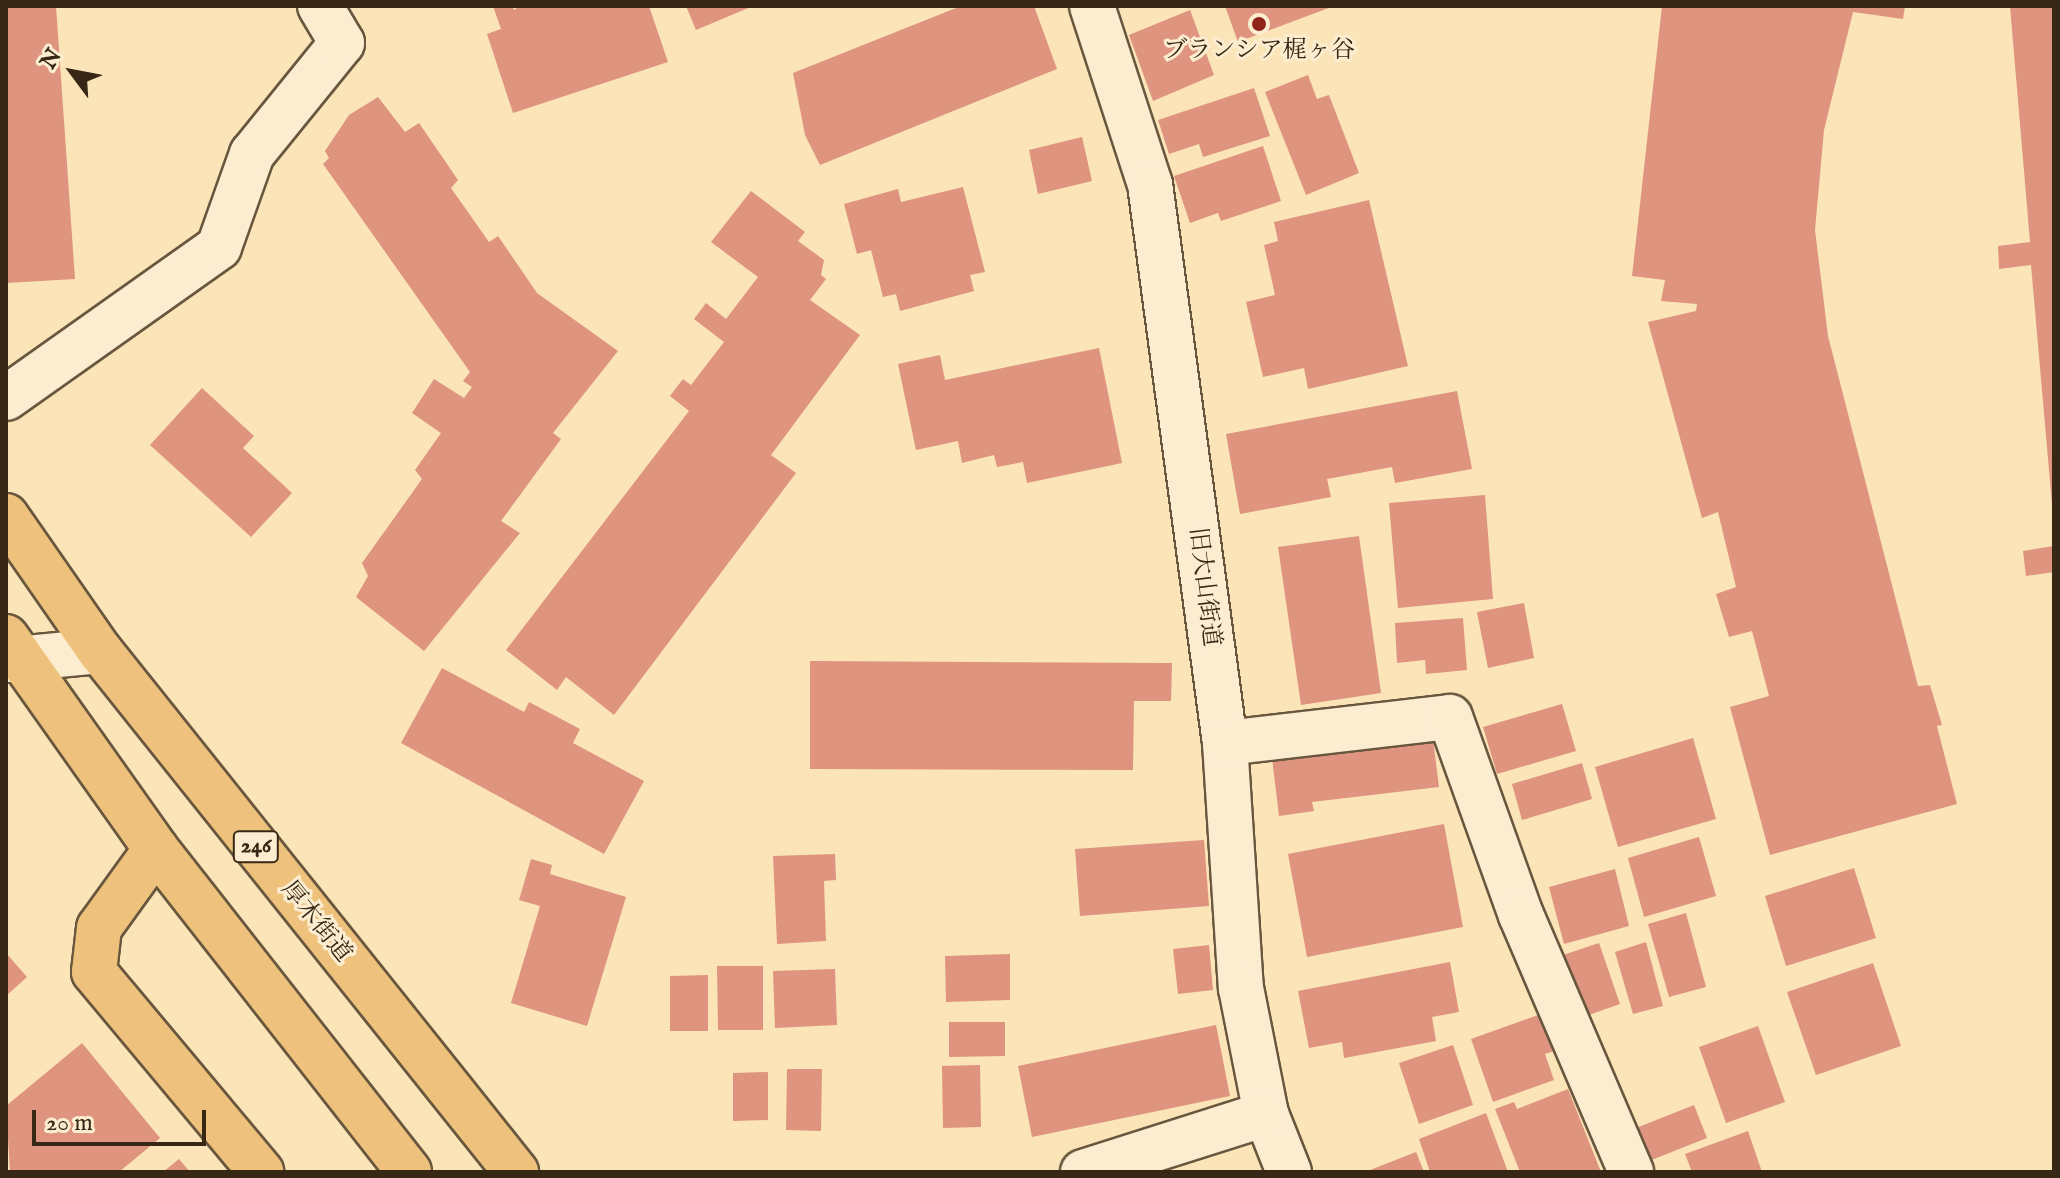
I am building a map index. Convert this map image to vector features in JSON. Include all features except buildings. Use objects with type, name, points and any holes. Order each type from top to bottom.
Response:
[{"type":"highway","name":"厚木街道","points":[[6,516],[100,651],[516,1172]]},
{"type":"highway","points":[[12,653],[156,849],[409,1172]]},
{"type":"highway","points":[[156,849],[99,928],[94,972],[261,1172]]},
{"type":"street","points":[[6,398],[219,247],[252,154],[342,43],[320,6]]},
{"type":"street","name":"旧大山街道","points":[[1092,6],[1150,184],[1225,743],[1241,988],[1266,1114],[1289,1172]]},
{"type":"street","points":[[12,653],[100,651]]},
{"type":"street","points":[[1225,743],[1450,717],[1521,915],[1631,1172]]},
{"type":"street","points":[[1083,1172],[1266,1114]]},
{"type":"place","name":"ブランシア梶ヶ谷","points":[[1259,24]]}]
